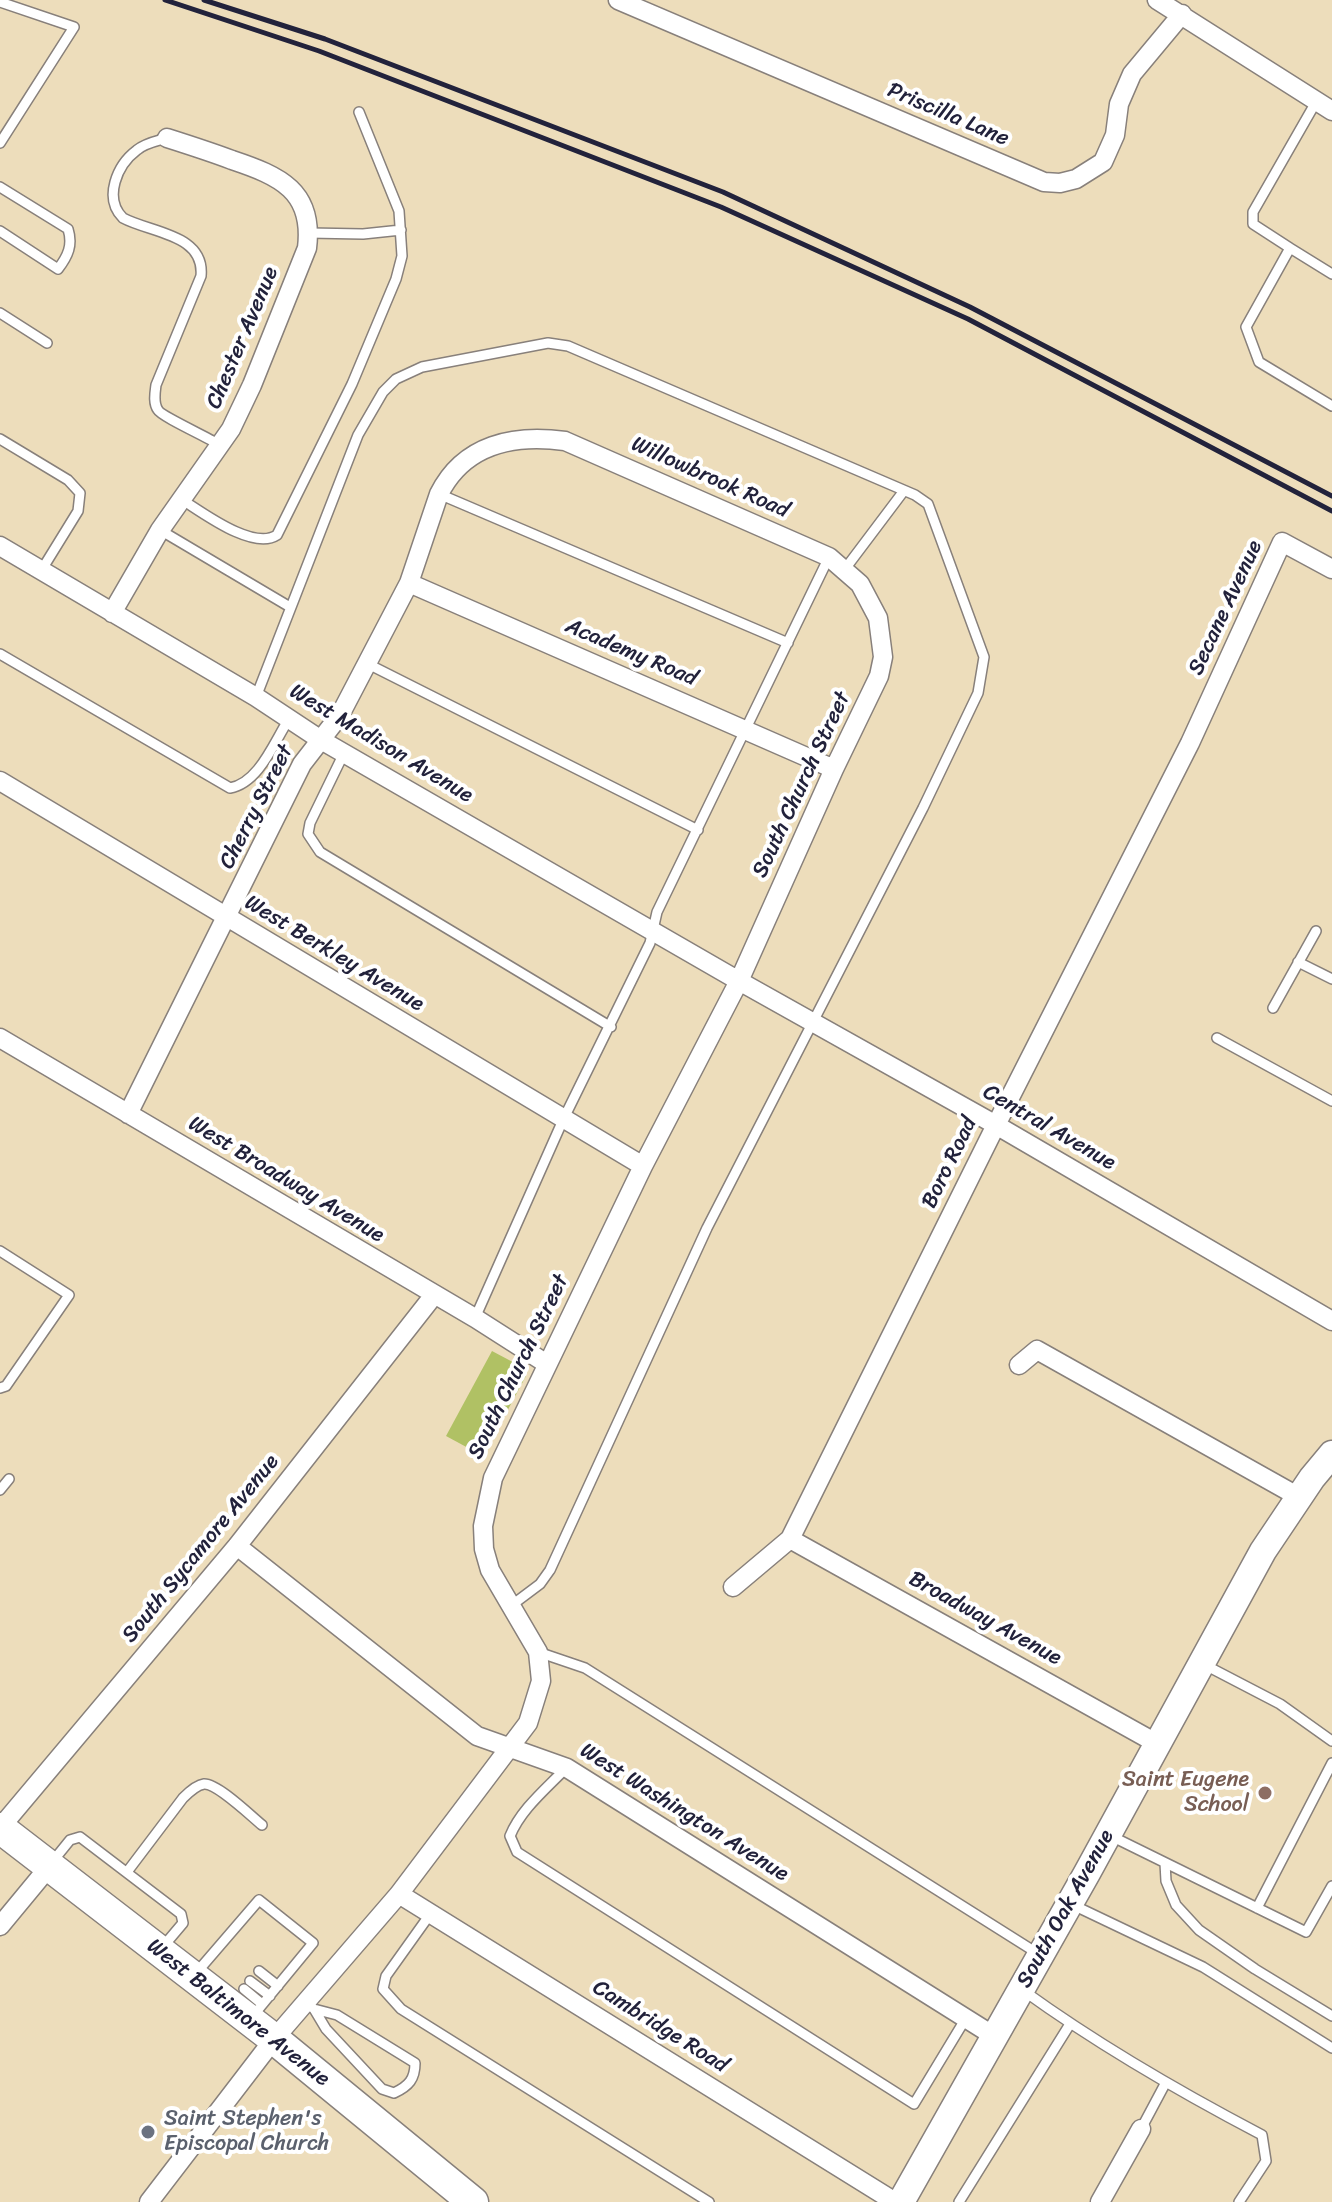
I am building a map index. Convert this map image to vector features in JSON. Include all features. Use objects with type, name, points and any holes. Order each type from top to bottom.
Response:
[{"type":"main road","name":"South Oak Avenue","points":[[898,2202],[1022,1989],[1263,1551],[1332,1454]]},
{"type":"main road","name":"West Baltimore Avenue","points":[[0,1828],[159,1952],[209,1963],[261,2007],[274,2039],[473,2202]]},
{"type":"street","name":"Priscilla Lane","points":[[618,0],[1044,182],[1060,183],[1076,179],[1103,162],[1115,135],[1119,104],[1132,74],[1182,14]]},
{"type":"street","points":[[1157,0],[1328,108]]},
{"type":"street","points":[[167,138],[278,177],[301,201],[309,233]]},
{"type":"street","name":"Chester Avenue","points":[[112,613],[160,530],[231,429],[307,248],[309,233]]},
{"type":"street","name":"Willowbrook Road","points":[[443,487],[460,465],[483,448],[505,440],[545,438],[565,441],[829,557],[860,584],[878,618],[883,657],[879,676]]},
{"type":"street","name":"Cherry Street","points":[[128,1114],[302,764],[340,715],[409,583],[443,487]]},
{"type":"street","name":"Secane Avenue","points":[[1190,743],[1282,542],[1332,569]]},
{"type":"street","name":"West Madison Avenue","points":[[0,546],[256,697],[321,740],[739,981]]},
{"type":"street","name":"Academy Road","points":[[409,583],[834,769]]},
{"type":"street","name":"South Church Street","points":[[152,2201],[274,2039],[310,2006],[399,1894],[528,1723],[541,1681],[538,1652],[490,1570],[484,1549],[486,1502],[493,1478],[643,1166],[739,981],[879,676]]},
{"type":"street","name":"Boro Road","points":[[733,1587],[790,1539],[1190,743]]},
{"type":"street","name":"West Berkley Avenue","points":[[0,781],[643,1166]]},
{"type":"street","name":"Central Avenue","points":[[739,981],[996,1125],[1332,1321]]},
{"type":"street","name":"West Broadway Avenue","points":[[0,1038],[475,1318],[547,1364]]},
{"type":"street","name":"South Sycamore Avenue","points":[[0,1828],[237,1546],[434,1295]]},
{"type":"street","points":[[1019,1365],[1037,1350],[1299,1497]]},
{"type":"street","name":"Broadway Avenue","points":[[790,1539],[1156,1743]]},
{"type":"street","name":"West Washington Avenue","points":[[237,1546],[477,1736],[567,1768],[994,2036]]},
{"type":"street","points":[[0,1926],[48,1868]]},
{"type":"street","name":"Cambridge Road","points":[[399,1894],[869,2195],[898,2202]]},
{"type":"street","points":[[1100,2202],[1141,2129]]},
{"type":"lane","points":[[0,2],[74,27],[0,143]]},
{"type":"lane","points":[[1328,108],[1253,212],[1253,224],[1332,274]]},
{"type":"lane","points":[[181,499],[246,536],[262,540],[277,535],[352,384],[396,279],[402,256],[399,211],[359,112]]},
{"type":"lane","points":[[167,138],[137,149],[127,159],[115,179],[113,201],[116,211],[123,218],[180,239],[199,255],[201,276],[161,372],[155,398],[159,412],[220,445]]},
{"type":"lane","points":[[0,187],[68,229],[71,240],[66,258],[58,269],[0,231]]},
{"type":"lane","points":[[309,233],[363,234],[401,230]]},
{"type":"lane","points":[[1290,248],[1246,327],[1259,362],[1332,406]]},
{"type":"lane","points":[[0,313],[47,343]]},
{"type":"lane","points":[[256,697],[358,435],[383,392],[396,379],[422,367],[548,343],[568,346],[915,495],[928,504],[984,657],[978,693],[923,808],[707,1228],[550,1570],[540,1584],[512,1605]]},
{"type":"lane","points":[[0,439],[68,480],[80,493],[78,511],[41,571]]},
{"type":"lane","points":[[443,487],[788,643]]},
{"type":"lane","points":[[845,569],[903,492]]},
{"type":"lane","points":[[160,530],[290,607]]},
{"type":"lane","points":[[475,1318],[563,1120],[650,943],[657,912],[829,557]]},
{"type":"lane","points":[[0,654],[230,788],[241,786],[251,779],[289,719]]},
{"type":"lane","points":[[368,664],[698,830]]},
{"type":"lane","points":[[344,753],[310,823],[308,834],[320,852],[611,1027]]},
{"type":"lane","points":[[1273,1008],[1316,931]]},
{"type":"lane","points":[[1298,962],[1332,979]]},
{"type":"lane","points":[[1217,1038],[1332,1101]]},
{"type":"lane","points":[[0,1251],[69,1295],[6,1386],[0,1388]]},
{"type":"lane","points":[[0,1490],[9,1479]]},
{"type":"lane","points":[[538,1652],[585,1668],[1040,1955]]},
{"type":"lane","points":[[1201,1663],[1280,1704],[1332,1741]]},
{"type":"lane","points":[[1257,1908],[1332,1763]]},
{"type":"lane","points":[[567,1768],[529,1806],[514,1827],[510,1836],[517,1852],[914,2104],[966,2018]]},
{"type":"lane","points":[[127,1872],[183,1798],[192,1789],[204,1784],[214,1787],[262,1825]]},
{"type":"lane","points":[[1108,1834],[1306,1932],[1332,1886]]},
{"type":"lane","points":[[48,1868],[70,1840],[80,1837],[127,1872],[181,1914],[183,1923],[159,1952]]},
{"type":"lane","points":[[1165,1863],[1166,1881],[1176,1905],[1199,1930],[1332,2016]]},
{"type":"lane","points":[[209,1963],[259,1900],[313,1943],[261,2007],[247,1985]]},
{"type":"lane","points":[[1069,1903],[1203,1967],[1332,2048]]},
{"type":"lane","points":[[431,1913],[386,1976],[383,1989],[390,1999],[401,2009],[709,2202]]},
{"type":"lane","points":[[259,1971],[278,1986]]},
{"type":"lane","points":[[1022,1989],[1070,2024],[1165,2084],[1262,2135],[1266,2161],[1239,2202]]},
{"type":"lane","points":[[310,2006],[337,2015],[415,2063],[415,2075],[406,2087],[394,2093],[382,2089],[326,2029],[310,2006]]},
{"type":"lane","points":[[959,2202],[1070,2024]]},
{"type":"lane","points":[[1141,2129],[1165,2084]]},
{"type":"green space","points":[[492,1351],[524,1368],[526,1376],[483,1456],[446,1436]]},
{"type":"railway","points":[[165,0],[319,51],[721,207],[968,319],[1332,511]]},
{"type":"railway","points":[[204,0],[325,39],[723,192],[970,307],[1332,496]]},
{"type":"place","name":"Saint Eugene School","points":[[1265,1793]]},
{"type":"place","name":"Saint Stephen's Episcopal Church","points":[[148,2132]]}]
